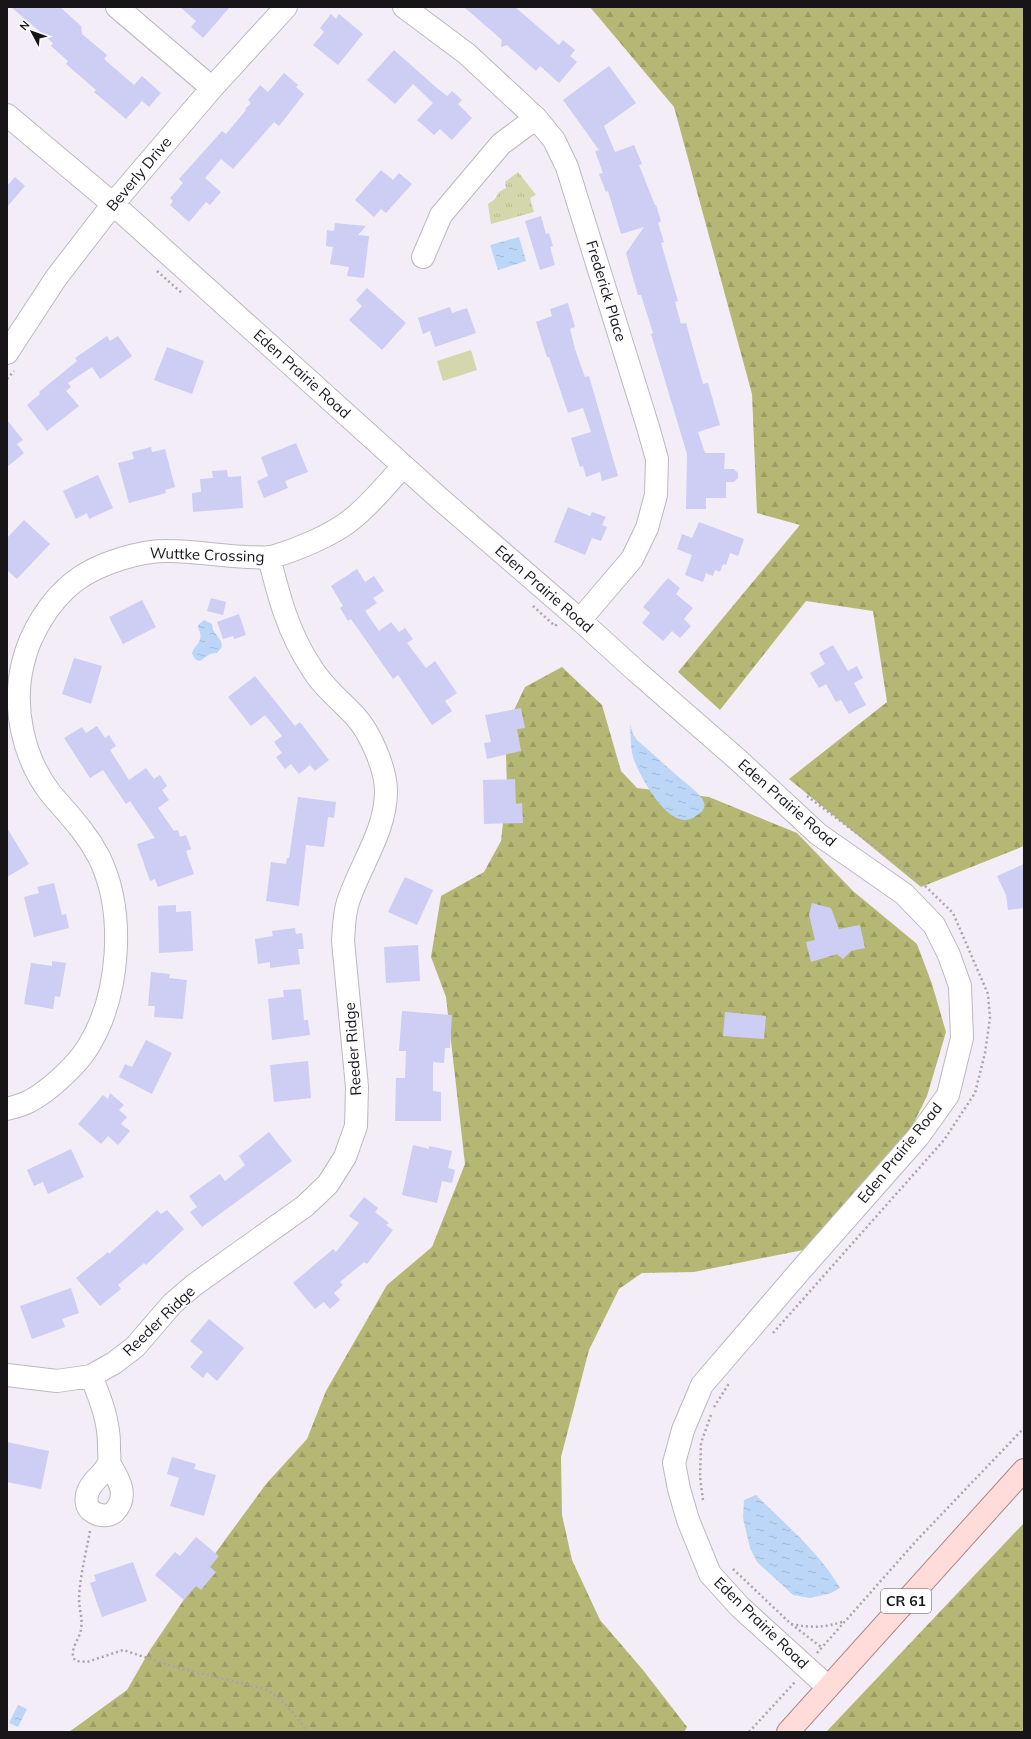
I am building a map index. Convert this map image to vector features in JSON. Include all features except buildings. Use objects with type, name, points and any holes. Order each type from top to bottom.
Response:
[{"type":"main road","name":"CR 61","points":[[788,1732],[1024,1470]]},
{"type":"street","points":[[117,7],[212,88]]},
{"type":"street","name":"Beverly Drive","points":[[7,353],[56,278],[113,204],[212,88],[286,7]]},
{"type":"street","name":"Frederick Place","points":[[404,7],[467,54],[536,118],[554,140],[567,167],[657,459],[656,495],[647,528],[632,558],[580,620]]},
{"type":"street","name":"Eden Prairie Road","points":[[7,115],[113,204],[403,466],[736,758],[818,834],[904,894],[934,925],[949,955],[960,986],[962,1038],[948,1095],[918,1137],[702,1385],[683,1430],[674,1463],[679,1489],[688,1520],[710,1574],[740,1607],[828,1687]]},
{"type":"street","points":[[424,256],[441,215],[500,144],[536,118]]},
{"type":"street","name":"Wuttke Crossing","points":[[7,1110],[30,1101],[65,1075],[87,1050],[99,1026],[107,999],[112,980],[116,942],[116,921],[110,887],[100,859],[86,834],[50,792],[36,770],[27,750],[21,727],[19,684],[23,662],[31,640],[43,618],[56,599],[76,580],[93,570],[143,552],[167,551],[269,557],[316,541],[351,520],[403,466]]},
{"type":"street","name":"Reeder Ridge","points":[[7,1375],[56,1381],[91,1376],[114,1363],[135,1347],[172,1304],[194,1286],[305,1206],[328,1184],[345,1157],[356,1126],[357,1087],[343,941],[344,921],[348,902],[374,842],[385,807],[386,790],[391,772],[379,756],[357,718],[333,694],[312,669],[296,643],[281,605],[269,557]]},
{"type":"street","points":[[91,1376],[103,1405],[110,1434],[109,1463],[120,1482],[122,1494],[120,1506],[113,1514],[103,1515],[93,1513],[87,1505],[86,1495],[92,1484],[109,1463]]},
{"type":"path","points":[[749,1732],[806,1668],[821,1647],[917,1540],[1024,1428]]},
{"type":"path","points":[[93,1513],[79,1600],[82,1622],[81,1630],[74,1649],[73,1658],[76,1661],[87,1662],[123,1650],[175,1667],[265,1689],[278,1696],[308,1732]]},
{"type":"path","points":[[790,1623],[824,1627],[846,1620]]},
{"type":"green space","points":[[590,7],[1024,7],[1024,846],[921,887],[789,779],[887,702],[873,611],[806,601],[720,710],[678,672],[800,525],[757,513],[752,394],[674,107]]},
{"type":"green space","points":[[518,172],[536,195],[530,198],[534,212],[491,224],[488,204],[495,199],[499,192],[506,188],[505,182]]},
{"type":"green space","points":[[471,350],[477,370],[443,381],[437,361]]},
{"type":"green space","points":[[562,667],[602,705],[621,771],[637,788],[709,797],[797,833],[853,891],[917,944],[932,984],[946,1032],[927,1096],[895,1161],[844,1204],[803,1250],[694,1272],[642,1273],[619,1289],[589,1350],[561,1457],[562,1515],[572,1560],[600,1620],[643,1670],[687,1727],[684,1732],[69,1732],[127,1690],[150,1650],[214,1555],[266,1484],[307,1439],[326,1391],[387,1285],[432,1247],[465,1164],[446,997],[431,957],[441,896],[484,872],[501,841],[507,785],[505,729],[525,687]]},
{"type":"green space","points":[[1024,1523],[1024,1732],[826,1732],[828,1730]]},
{"type":"water","points":[[519,237],[526,261],[498,270],[490,245]]},
{"type":"water","points":[[204,620],[212,624],[213,630],[221,641],[222,647],[217,653],[210,654],[200,661],[196,660],[192,654],[200,637],[198,625]]},
{"type":"water","points":[[630,724],[633,734],[637,740],[701,797],[704,802],[704,806],[700,813],[688,820],[678,818],[670,814],[654,797],[634,760],[631,747]]},
{"type":"water","points":[[756,1495],[812,1550],[832,1575],[840,1588],[831,1593],[810,1598],[793,1595],[757,1562],[750,1548],[743,1518],[744,1500]]},
{"type":"water","points":[[18,1705],[27,1709],[18,1727],[9,1723]]}]
